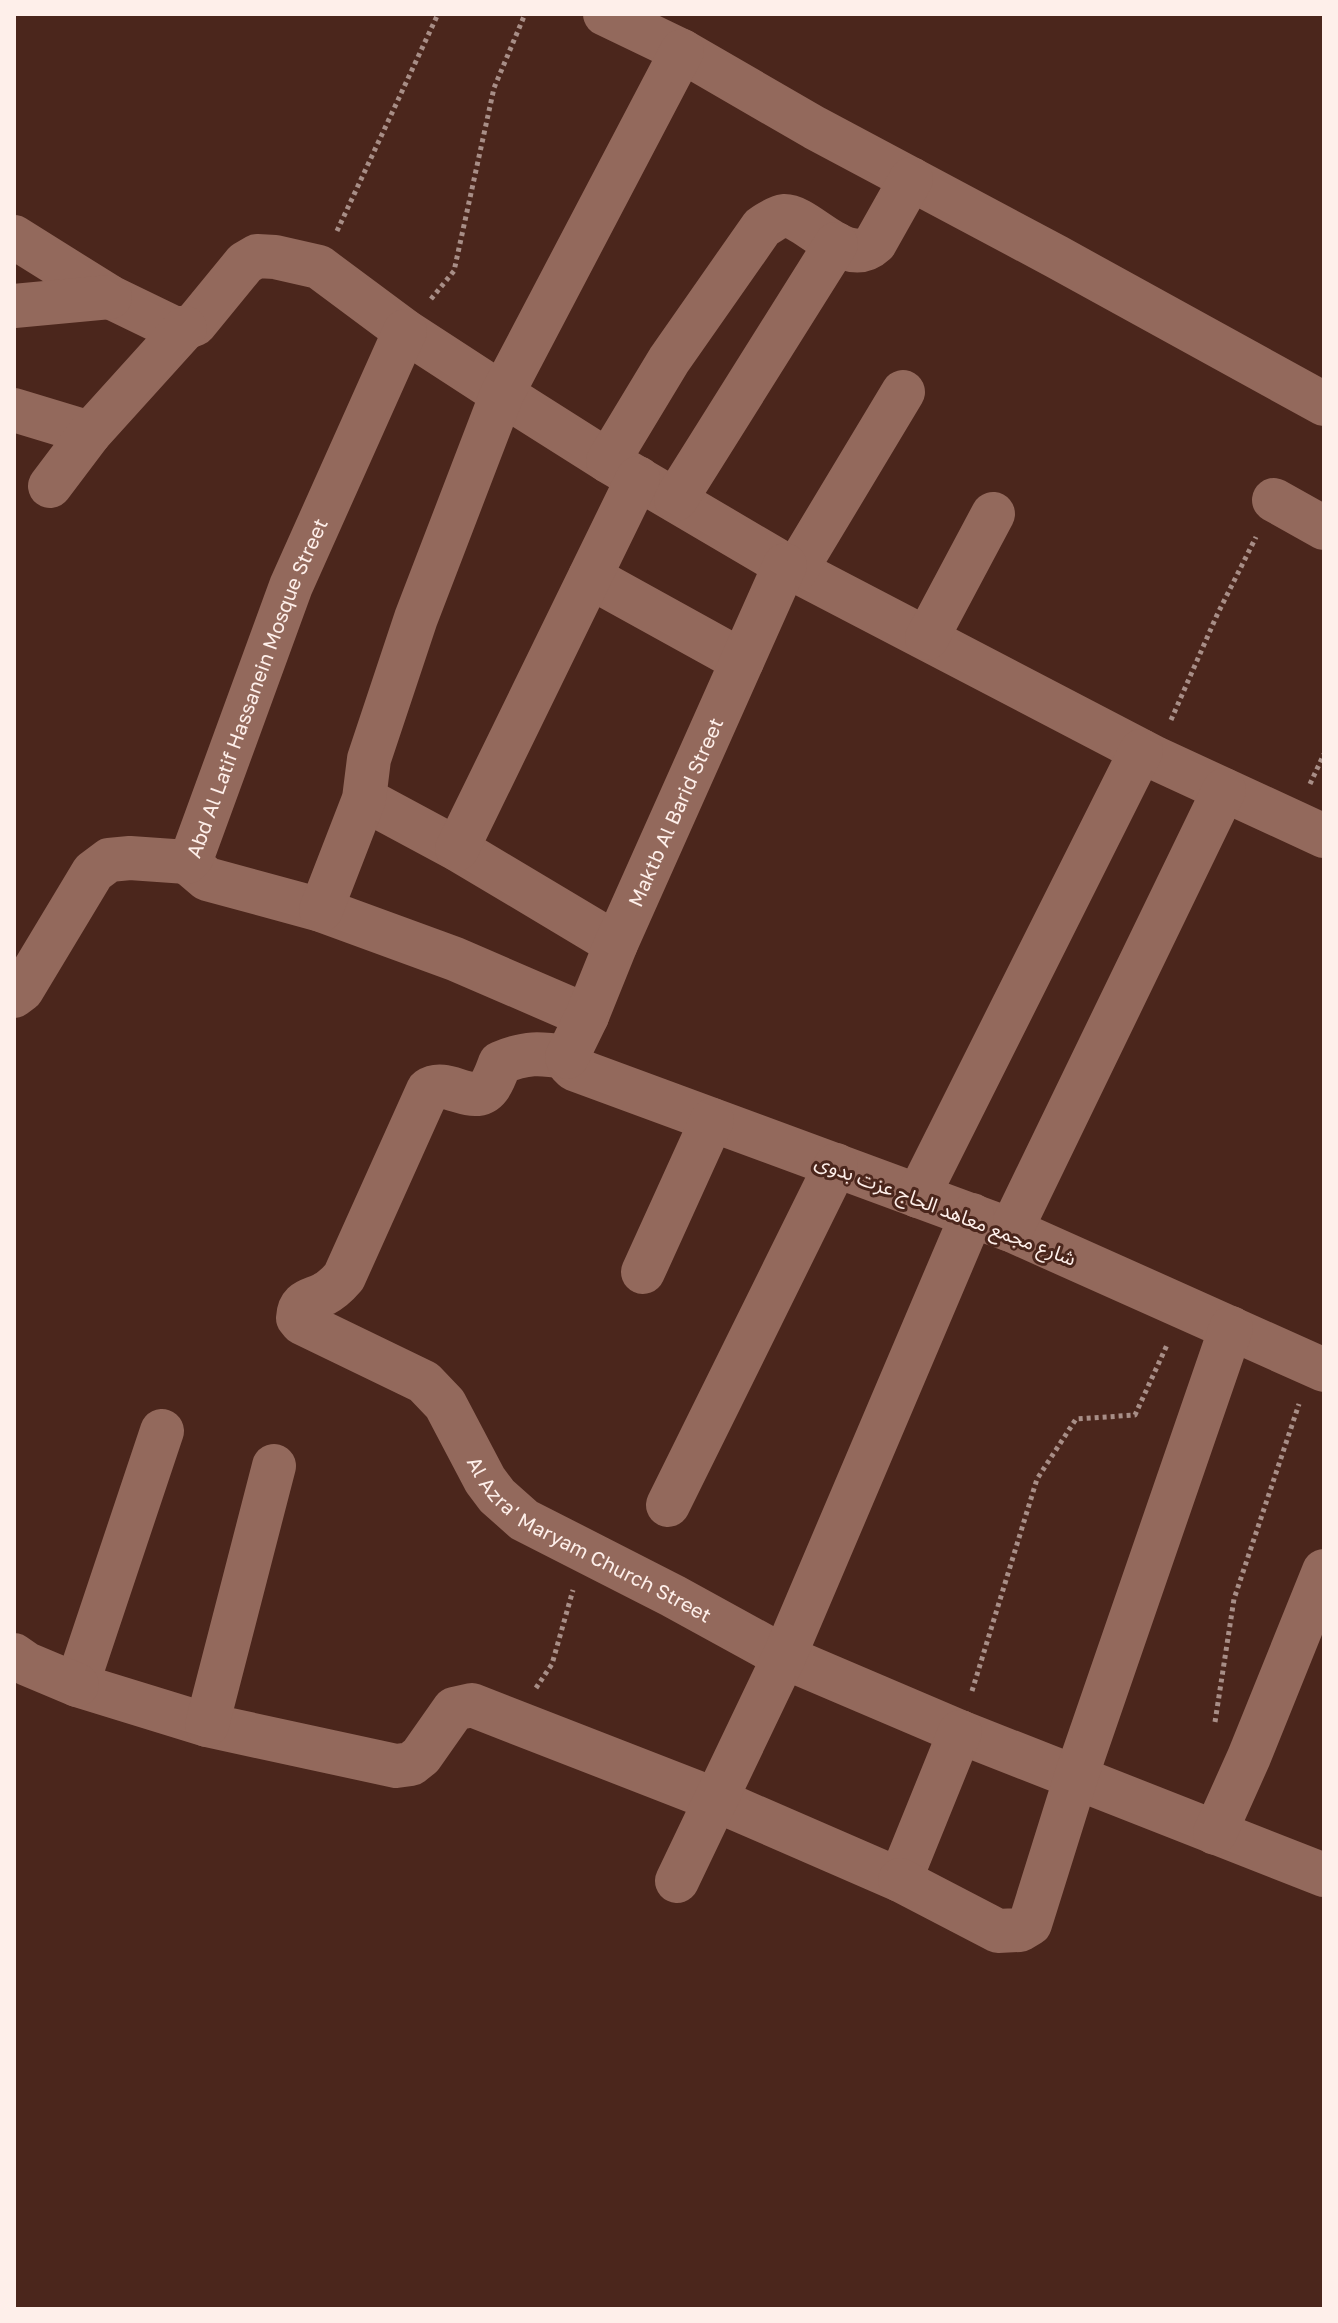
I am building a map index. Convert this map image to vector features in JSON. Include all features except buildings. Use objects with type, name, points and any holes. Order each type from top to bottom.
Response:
[{"type":"street","points":[[605,14],[682,51],[815,128],[1324,404]]},
{"type":"street","points":[[321,910],[364,799],[369,759],[403,655],[502,394],[682,51]]},
{"type":"street","points":[[457,849],[590,577],[623,470],[669,360],[762,227],[782,216],[791,217],[836,244],[858,250],[868,249],[875,243],[911,179]]},
{"type":"street","points":[[14,237],[110,297],[174,328],[195,324],[245,263],[257,256],[319,267],[405,331],[502,394],[623,470],[791,568],[1148,754],[1324,836]]},
{"type":"street","points":[[676,499],[836,244]]},
{"type":"street","points":[[14,306],[110,297]]},
{"type":"street","points":[[50,486],[90,433],[185,328]]},
{"type":"street","name":"Abd Al Latif Hassanein Mosque Street","points":[[14,996],[22,990],[93,872],[109,860],[187,862],[192,857],[291,586],[405,331]]},
{"type":"street","name":"Maktb Al Barid Street","points":[[567,1057],[742,661],[791,568],[903,392]]},
{"type":"street","points":[[14,410],[90,433]]},
{"type":"street","points":[[1274,500],[1324,528]]},
{"type":"street","points":[[927,638],[993,514]]},
{"type":"street","points":[[590,577],[742,661]]},
{"type":"street","points":[[918,1196],[1148,754]]},
{"type":"street","points":[[677,1881],[991,1222],[1224,790]]},
{"type":"street","points":[[364,799],[457,849],[616,944]]},
{"type":"street","points":[[187,862],[207,879],[321,910],[455,959],[587,1016]]},
{"type":"street","name":"Al Azra' Maryam Church Street","points":[[567,1057],[521,1054],[500,1063],[489,1087],[479,1094],[442,1085],[428,1090],[344,1277],[328,1293],[301,1305],[298,1318],[302,1323],[424,1382],[445,1404],[475,1464],[497,1496],[524,1520],[784,1657],[960,1732],[1324,1875]]},
{"type":"street","name":"شارع مجمع معاهد الحاج عزت بدوى","points":[[567,1057],[574,1069],[991,1222],[1231,1328],[1320,1357]]},
{"type":"street","points":[[643,1272],[712,1120]]},
{"type":"street","points":[[668,1505],[836,1165]]},
{"type":"street","points":[[14,1655],[27,1664],[77,1685],[207,1725],[396,1766],[411,1764],[421,1756],[454,1709],[472,1705],[716,1800],[900,1880],[998,1931],[1020,1930],[1030,1924],[1076,1777],[1231,1328]]},
{"type":"street","points":[[77,1685],[162,1431]]},
{"type":"street","points":[[207,1725],[274,1466]]},
{"type":"street","points":[[1215,1833],[1324,1571]]},
{"type":"street","points":[[900,1880],[960,1732]]},
{"type":"path","points":[[319,267],[438,14]]},
{"type":"path","points":[[405,331],[454,271],[494,88],[525,14]]},
{"type":"path","points":[[1148,754],[1274,500]]},
{"type":"path","points":[[960,1732],[1037,1479],[1076,1419],[1135,1415],[1184,1308]]},
{"type":"path","points":[[1249,1757],[1213,1737],[1234,1599],[1320,1357]]},
{"type":"path","points":[[513,1722],[552,1664],[583,1551]]}]
